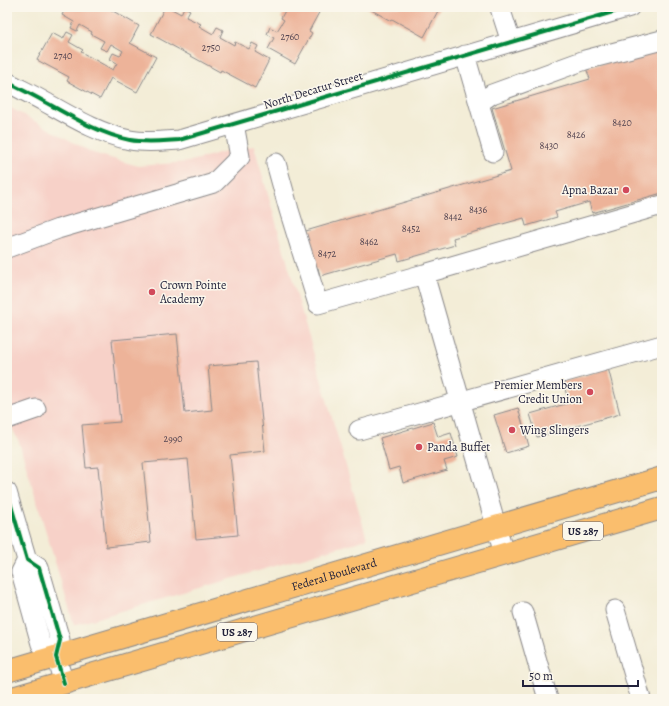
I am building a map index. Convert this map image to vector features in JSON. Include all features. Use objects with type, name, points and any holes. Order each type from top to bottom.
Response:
[{"type":"main road","name":"Federal Boulevard","points":[[7,671],[662,478]]},
{"type":"main road","name":"US 287","points":[[9,699],[662,508]]},
{"type":"street","name":"North Decatur Street","points":[[7,82],[91,126],[116,136],[130,140],[155,142],[180,140],[630,7]]},
{"type":"street","points":[[500,8],[511,42]]},
{"type":"street","points":[[479,103],[492,94],[585,60],[662,40]]},
{"type":"street","points":[[465,55],[493,152]]},
{"type":"street","points":[[7,248],[58,229],[214,183],[240,157],[234,124]]},
{"type":"street","points":[[276,163],[318,304],[662,205]]},
{"type":"street","points":[[424,274],[504,554]]},
{"type":"street","points":[[359,430],[662,345]]},
{"type":"street","points":[[7,419],[36,409]]},
{"type":"street","points":[[7,492],[27,560],[39,568],[60,640],[56,657],[64,683]]},
{"type":"street","points":[[615,610],[641,699]]},
{"type":"street","points":[[523,612],[548,699]]},
{"type":"shaded area","name":"Crown Pointe Academy","points":[[7,106],[93,153],[138,166],[188,162],[226,151],[254,146],[367,539],[74,625],[19,442],[7,418]]},
{"type":"building","points":[[66,7],[106,7],[139,26],[130,43],[156,57],[137,92],[111,78],[100,99],[67,81],[69,77],[37,60],[52,33],[63,39],[67,32],[73,35],[69,42],[83,50],[81,52],[113,70],[117,63],[110,59],[113,53],[120,56],[123,51],[111,44],[107,51],[100,48],[104,41],[91,34],[92,32],[80,25],[77,31],[71,28],[74,22],[62,15]]},
{"type":"building","points":[[165,7],[168,7],[181,14],[184,7],[190,10],[186,17],[201,24],[199,26],[213,34],[217,27],[223,30],[220,37],[234,45],[235,42],[249,49],[252,43],[258,46],[255,52],[269,60],[255,88],[221,70],[220,72],[151,34]]},
{"type":"building","points":[[287,7],[322,7],[309,31],[312,33],[295,64],[268,49],[274,38],[267,34],[270,27],[277,31],[284,20],[281,18]]},
{"type":"building","points":[[366,7],[436,7],[439,9],[424,37],[392,19],[391,21]]},
{"type":"building","points":[[662,46],[662,193],[592,213],[589,202],[555,212],[557,217],[526,226],[524,218],[453,238],[455,245],[399,261],[397,254],[320,276],[318,268],[310,270],[299,233],[511,171],[492,108],[590,79],[586,68]]},
{"type":"building","name":"Crown Pointe Academy","points":[[177,334],[185,413],[212,410],[208,366],[256,362],[265,451],[230,455],[238,535],[196,539],[188,459],[143,463],[151,542],[106,547],[98,467],[86,468],[82,425],[120,422],[112,340]]},
{"type":"building","name":"Premier Members Credit Union","points":[[608,368],[620,414],[537,437],[530,414],[569,403],[563,382]]},
{"type":"building","name":"Wing Slingers","points":[[518,408],[529,446],[506,453],[494,415]]},
{"type":"building","name":"Panda Buffet","points":[[433,422],[438,437],[451,433],[458,457],[444,461],[447,470],[403,483],[399,467],[389,470],[380,438]]},
{"type":"cycle path","points":[[7,82],[76,119],[108,134],[136,141],[154,142],[179,140],[630,7]]},
{"type":"cycle path","points":[[7,492],[27,560],[39,568],[60,640],[56,657],[64,683]]},
{"type":"place","name":"Apna Bazar","points":[[626,190]]},
{"type":"place","name":"Crown Pointe Academy","points":[[152,292]]},
{"type":"place","name":"Premier Members Credit Union","points":[[590,392]]},
{"type":"place","name":"Wing Slingers","points":[[512,430]]},
{"type":"place","name":"Panda Buffet","points":[[419,447]]}]
